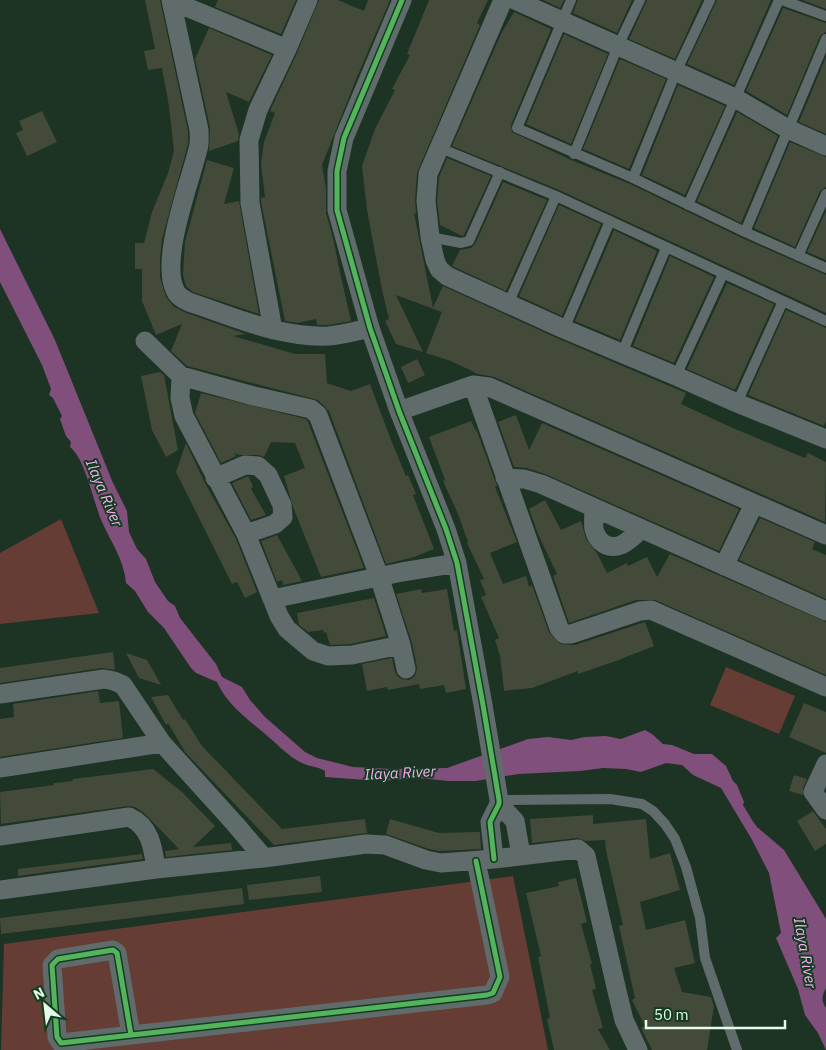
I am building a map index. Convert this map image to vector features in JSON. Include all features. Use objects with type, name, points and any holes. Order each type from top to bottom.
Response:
[{"type":"street","points":[[171,0],[287,49]]},
{"type":"street","points":[[171,0],[199,130],[199,147],[183,197],[172,249],[171,271],[174,289],[180,297],[189,302],[273,330],[300,335],[329,336],[370,328]]},
{"type":"street","points":[[273,330],[250,202],[250,140],[258,110],[308,0]]},
{"type":"street","points":[[402,0],[344,138],[337,171],[337,210],[370,328],[399,411],[446,529],[457,562],[499,800],[515,821],[521,855]]},
{"type":"street","points":[[503,0],[438,147],[428,174],[426,201],[430,237],[439,269],[447,276],[564,329],[826,439]]},
{"type":"street","points":[[515,0],[735,98],[788,129],[826,146]]},
{"type":"street","points":[[145,341],[181,376],[311,409],[318,415],[379,576],[401,645],[406,669]]},
{"type":"street","points":[[181,376],[180,398],[184,416],[246,534],[286,629],[313,651],[328,656],[352,655],[401,645]]},
{"type":"street","points":[[399,411],[472,385],[489,387],[826,535]]},
{"type":"street","points":[[472,385],[559,628],[564,634],[571,634],[640,611],[651,610],[826,687]]},
{"type":"street","points":[[215,478],[245,465],[258,466],[268,475],[282,505],[282,517],[276,524],[246,534]]},
{"type":"street","points":[[505,478],[524,479],[541,484],[640,530],[826,611]]},
{"type":"street","points":[[724,566],[754,504]]},
{"type":"street","points":[[594,508],[594,529],[603,544],[612,547],[622,545],[640,530]]},
{"type":"street","points":[[272,599],[379,576],[457,562]]},
{"type":"street","points":[[0,694],[104,679],[114,680],[123,686],[162,744],[264,858]]},
{"type":"street","points":[[0,768],[162,744]]},
{"type":"street","points":[[826,764],[813,792],[826,810]]},
{"type":"street","points":[[494,859],[490,822],[499,800]]},
{"type":"street","points":[[0,836],[129,817],[135,820],[150,837],[156,869]]},
{"type":"street","points":[[0,890],[366,844],[385,845],[426,860],[441,863],[476,861],[578,849],[586,856],[624,1020],[638,1050]]},
{"type":"street","points":[[131,1035],[117,953],[113,950],[54,961],[52,965],[57,1037],[61,1043],[131,1035],[493,992],[500,977],[476,861]]},
{"type":"lane","points":[[572,0],[517,128],[633,178],[745,232],[826,268]]},
{"type":"lane","points":[[574,154],[618,46],[640,0]]},
{"type":"lane","points":[[633,178],[676,72],[710,0]]},
{"type":"lane","points":[[688,205],[781,0],[826,16]]},
{"type":"lane","points":[[745,232],[826,39]]},
{"type":"lane","points":[[438,147],[556,196],[826,321]]},
{"type":"lane","points":[[430,237],[460,243],[469,241],[500,172]]},
{"type":"lane","points":[[798,256],[826,194]]},
{"type":"lane","points":[[508,304],[556,196]]},
{"type":"lane","points":[[564,329],[610,221]]},
{"type":"lane","points":[[622,353],[666,248]]},
{"type":"lane","points":[[676,376],[723,274]]},
{"type":"lane","points":[[737,403],[783,301]]},
{"type":"lane","points":[[499,800],[610,799],[642,804],[653,811],[666,824],[675,839],[686,866],[700,918],[705,958],[738,1050]]},
{"type":"shaded area","points":[[61,519],[99,613],[0,624],[0,553]]},
{"type":"shaded area","points":[[726,667],[795,696],[779,734],[710,705]]},
{"type":"shaded area","points":[[513,876],[548,1050],[1,1050],[4,944]]},
{"type":"water","name":"Ilaya River","points":[[0,229],[55,340],[113,483],[127,511],[129,532],[137,549],[146,559],[155,582],[168,601],[175,606],[180,618],[216,664],[222,677],[242,687],[250,700],[265,717],[305,752],[317,758],[353,767],[392,769],[447,768],[528,739],[548,737],[571,740],[606,736],[621,739],[645,730],[663,744],[672,745],[694,754],[712,754],[726,766],[737,785],[744,802],[743,805],[752,820],[757,827],[784,850],[826,919],[826,988],[823,1003],[826,1008],[826,1050],[818,1033],[805,1015],[798,989],[776,938],[781,933],[769,873],[751,838],[721,788],[693,775],[682,765],[666,763],[641,772],[603,768],[518,774],[476,781],[418,778],[380,781],[325,777],[325,771],[296,760],[249,721],[234,707],[217,682],[196,673],[164,628],[148,612],[135,591],[126,583],[120,559],[102,522],[85,471],[70,447],[71,442],[66,436],[60,419],[62,416],[53,398],[49,395],[51,389],[42,365],[0,282]]},
{"type":"building","points":[[145,0],[160,0],[188,131],[188,144],[162,239],[160,277],[166,297],[173,306],[184,312],[246,334],[233,336],[295,354],[325,354],[327,383],[351,391],[370,384],[406,476],[408,475],[416,494],[413,495],[434,549],[414,557],[386,564],[329,411],[318,400],[187,366],[171,351],[182,324],[156,335],[142,301],[142,269],[135,269],[135,243],[144,243],[152,212],[168,173],[174,151],[162,68],[148,70],[144,51],[155,49]]},
{"type":"building","points":[[218,0],[296,0],[281,34],[215,7]]},
{"type":"building","points":[[319,0],[338,0],[364,11],[368,0],[390,0],[322,165],[326,189],[326,213],[351,321],[328,325],[317,325],[316,319],[298,323],[285,321],[261,202],[261,198],[265,197],[261,164],[264,142],[275,113],[270,111]]},
{"type":"building","points":[[429,0],[488,0],[477,23],[480,25],[417,173],[416,214],[414,213],[433,308],[443,286],[559,339],[686,393],[681,404],[735,429],[805,458],[808,453],[826,462],[825,522],[494,377],[478,374],[451,361],[426,353],[442,312],[396,295],[423,352],[396,344],[385,321],[389,319],[367,210],[362,166],[375,129],[395,90],[392,89],[410,55],[407,54]]},
{"type":"building","points":[[543,0],[564,0],[560,8]]},
{"type":"building","points":[[578,0],[632,0],[617,33],[573,13]]},
{"type":"building","points":[[647,0],[702,0],[675,59],[629,39]]},
{"type":"building","points":[[717,0],[771,0],[734,85],[687,64]]},
{"type":"building","points":[[802,0],[826,0],[826,9]]},
{"type":"building","points":[[783,8],[826,23],[826,32],[820,36],[787,115],[746,91]]},
{"type":"building","points":[[514,12],[551,29],[511,125],[512,132],[571,160],[630,184],[742,238],[826,275],[826,313],[559,190],[452,146],[501,34]]},
{"type":"building","points":[[209,28],[272,55],[249,102],[226,92],[239,134],[238,141],[209,151],[210,128],[195,59]]},
{"type":"building","points":[[564,34],[608,54],[571,144],[526,124]]},
{"type":"building","points":[[826,57],[826,134],[799,122]]},
{"type":"building","points":[[620,59],[666,79],[629,169],[583,149]]},
{"type":"building","points":[[678,85],[725,106],[685,195],[642,175]]},
{"type":"building","points":[[42,111],[57,142],[27,156],[16,133],[23,130],[19,121]]},
{"type":"building","points":[[737,112],[778,136],[741,223],[697,201]]},
{"type":"building","points":[[790,142],[826,157],[826,187],[820,191],[795,247],[754,228]]},
{"type":"building","points":[[447,158],[491,176],[462,236],[440,225],[437,201],[439,177]]},
{"type":"building","points":[[207,160],[234,168],[224,204],[239,201],[259,314],[193,292],[186,286],[183,275],[185,242]]},
{"type":"building","points":[[503,182],[547,200],[506,291],[452,266],[460,250],[471,248],[475,244]]},
{"type":"building","points":[[559,205],[601,224],[562,316],[519,296]]},
{"type":"building","points":[[826,211],[826,260],[807,252]]},
{"type":"building","points":[[614,230],[657,251],[620,340],[575,321]]},
{"type":"building","points":[[670,256],[714,277],[674,363],[633,346]]},
{"type":"building","points":[[727,283],[774,304],[735,390],[687,369]]},
{"type":"building","points":[[786,310],[826,328],[826,421],[824,426],[748,395]]},
{"type":"building","points":[[417,359],[425,375],[408,383],[401,367]]},
{"type":"building","points":[[160,372],[164,375],[178,450],[166,457],[152,430],[141,376]]},
{"type":"building","points":[[201,393],[306,419],[364,568],[321,577],[293,507],[284,476],[305,468],[295,443],[271,442],[264,457],[234,453],[236,456],[221,463],[195,413]]},
{"type":"building","points":[[516,415],[529,450],[542,423],[739,509],[719,551],[545,474],[527,468],[514,467],[498,422]]},
{"type":"building","points":[[471,421],[477,431],[497,486],[495,487],[517,542],[490,553],[503,584],[526,576],[529,587],[532,585],[549,632],[560,644],[575,645],[645,622],[654,646],[616,661],[578,674],[578,671],[532,688],[504,691],[500,656],[495,640],[499,638],[481,597],[486,595],[480,580],[484,579],[467,543],[458,514],[443,481],[445,480],[429,437]]},
{"type":"building","points":[[186,443],[205,483],[236,539],[257,592],[245,598],[237,582],[232,584],[176,472]]},
{"type":"building","points":[[248,476],[253,486],[251,489],[266,515],[251,520],[232,483]]},
{"type":"building","points":[[545,500],[561,530],[581,521],[586,539],[597,553],[607,573],[627,563],[628,566],[647,557],[657,577],[670,554],[826,622],[826,675],[655,600],[636,600],[569,623],[553,576],[557,574],[538,534],[529,509]]},
{"type":"building","points":[[760,518],[815,542],[812,549],[826,555],[826,599],[739,560]]},
{"type":"building","points":[[277,535],[302,581],[283,585],[282,580],[277,582],[261,541]]},
{"type":"building","points":[[421,589],[422,593],[447,589],[454,631],[457,630],[466,689],[446,693],[444,685],[420,689],[419,684],[388,690],[387,687],[367,691],[362,664],[392,658],[398,677],[409,680],[414,677],[417,667],[412,643],[396,594]]},
{"type":"building","points":[[374,598],[386,636],[351,644],[330,645],[326,632],[324,633],[323,630],[308,632],[299,625],[297,613]]},
{"type":"building","points":[[113,652],[115,670],[102,668],[0,683],[0,668]]},
{"type":"building","points":[[126,653],[147,660],[161,685],[139,678]]},
{"type":"building","points":[[98,691],[100,703],[119,701],[123,738],[0,757],[0,719],[14,717],[13,704]]},
{"type":"building","points":[[168,695],[202,746],[282,829],[365,819],[367,833],[274,845],[185,752],[168,723],[166,725],[151,697]]},
{"type":"building","points":[[804,703],[826,712],[826,753],[789,737]]},
{"type":"building","points":[[153,769],[182,792],[215,826],[193,847],[231,843],[232,850],[166,857],[165,851],[179,849],[144,813],[135,807],[128,806],[1,824],[0,792],[54,785],[54,783],[73,781],[73,779]]},
{"type":"building","points":[[794,775],[807,779],[803,788],[803,795],[789,791]]},
{"type":"building","points":[[813,811],[826,829],[826,844],[815,851],[797,821]]},
{"type":"building","points":[[593,815],[593,824],[646,819],[650,859],[670,853],[680,890],[640,902],[646,930],[685,920],[695,963],[674,968],[682,992],[711,997],[714,1006],[707,1050],[652,1050],[641,1028],[645,1026],[632,1000],[635,998],[619,926],[623,925],[605,840],[586,841],[577,838],[532,843],[530,819]]},
{"type":"building","points":[[390,819],[439,833],[480,832],[481,849],[440,851],[429,849],[386,834]]},
{"type":"building","points":[[142,854],[143,859],[18,876],[18,869]]},
{"type":"building","points":[[320,876],[322,892],[249,900],[247,885]]},
{"type":"building","points":[[576,878],[587,922],[581,924],[592,964],[590,964],[596,989],[592,990],[603,1028],[598,1029],[610,1050],[554,1050],[547,1019],[550,1018],[538,957],[541,956],[526,893],[559,886],[558,882]]},
{"type":"building","points":[[242,888],[244,904],[1,934],[0,918]]},
{"type":"cycle path","points":[[402,0],[344,138],[337,171],[337,210],[370,328],[399,411],[446,529],[457,563],[499,800],[499,804],[490,822],[494,859]]},
{"type":"cycle path","points":[[131,1035],[117,953],[113,950],[58,959],[52,965],[57,1037],[61,1043],[487,995],[493,993],[500,977],[476,861]]}]
